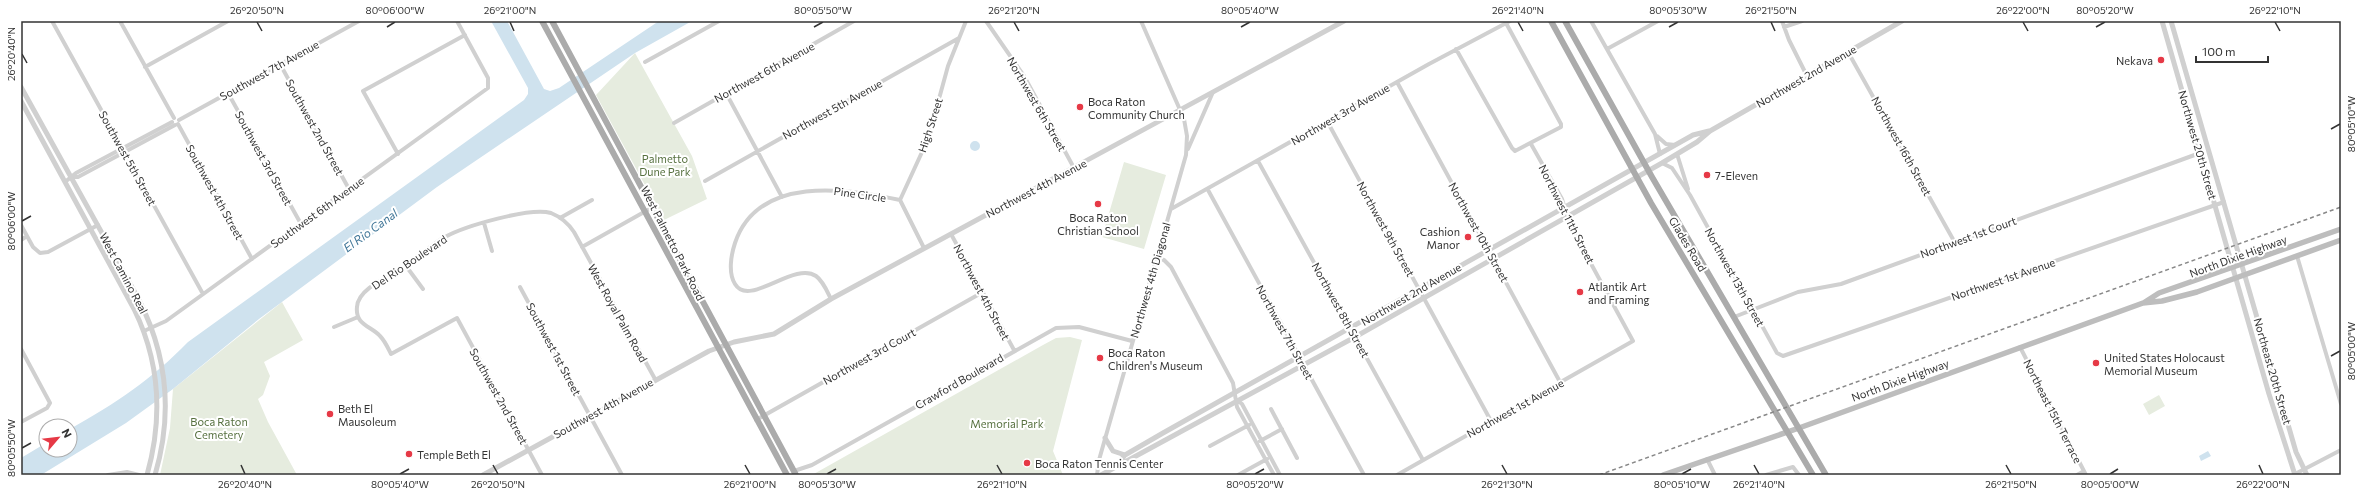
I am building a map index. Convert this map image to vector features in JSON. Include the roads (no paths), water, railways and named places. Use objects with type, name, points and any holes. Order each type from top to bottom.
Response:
[{"type":"main road","name":"West Palmetto Park Road","points":[[542,21],[646,211],[717,348],[787,475]]},
{"type":"main road","name":"West Palmetto Park Road","points":[[552,21],[654,207],[725,345],[795,473]]},
{"type":"main road","name":"Glades Road","points":[[1551,21],[1632,170],[1813,475]]},
{"type":"main road","name":"Glades Road","points":[[1565,21],[1644,162],[1826,475]]},
{"type":"main road","name":"North Dixie Highway","points":[[2143,303],[2159,293],[2341,230]]},
{"type":"main road","name":"North Dixie Highway","points":[[1663,475],[1799,428],[2143,303],[2183,296],[2341,240]]},
{"type":"main road","points":[[778,459],[795,473]]},
{"type":"street","name":"Southwest 5th Street","points":[[52,21],[203,294]]},
{"type":"street","name":"Southwest 4th Street","points":[[120,21],[252,259]]},
{"type":"street","points":[[145,67],[228,21]]},
{"type":"street","name":"Southwest 7th Avenue","points":[[72,178],[76,173],[175,122],[359,21]]},
{"type":"street","points":[[398,154],[363,91],[465,35],[457,21]]},
{"type":"street","points":[[645,62],[719,21]]},
{"type":"street","name":"Northwest 6th Avenue","points":[[674,123],[854,21]]},
{"type":"street","name":"High Street","points":[[900,200],[928,139],[948,66],[966,21]]},
{"type":"street","name":"Northwest 6th Street","points":[[986,21],[1024,76],[1074,168]]},
{"type":"street","points":[[1141,21],[1180,110]]},
{"type":"street","name":"Northwest 4th Avenue","points":[[725,345],[774,334],[831,298],[1344,21]]},
{"type":"street","points":[[1591,21],[1655,134],[1660,154]]},
{"type":"street","points":[[1607,49],[1658,21]]},
{"type":"street","points":[[1782,21],[1807,76]]},
{"type":"street","points":[[1784,27],[1802,21]]},
{"type":"street","name":"Northwest 2nd Avenue","points":[[1101,475],[1117,465],[1130,461],[1424,298],[1662,163],[1697,142],[1710,131],[1902,21]]},
{"type":"street","name":"Northwest 20th Street","points":[[2162,21],[2234,268]]},
{"type":"street","name":"Northwest 20th Street","points":[[2171,21],[2242,265]]},
{"type":"street","points":[[1456,49],[1512,148],[1515,151],[1531,144],[1561,127],[1561,124],[1508,22]]},
{"type":"street","name":"Northwest 3rd Avenue","points":[[1171,209],[1208,190],[1456,49],[1508,22]]},
{"type":"street","name":"Southwest 6th Avenue","points":[[144,331],[162,324],[486,89],[490,83],[465,35]]},
{"type":"street","name":"Northwest 5th Avenue","points":[[706,181],[959,38]]},
{"type":"street","name":"Northwest 16th Street","points":[[1848,52],[1954,241]]},
{"type":"street","points":[[2172,55],[2180,52]]},
{"type":"street","name":"Southwest 2nd Street","points":[[280,64],[349,189]]},
{"type":"street","name":"Northwest 10th Street","points":[[1397,82],[1494,258],[1560,382]]},
{"type":"street","name":"West Camino Real","points":[[21,87],[98,224],[138,298],[152,328],[162,365],[166,398],[164,433],[155,475]]},
{"type":"street","name":"Northwest 4th Diagonal","points":[[1097,475],[1098,463],[1132,341],[1192,135],[1213,92]]},
{"type":"street","name":"Southwest 3rd Street","points":[[228,93],[300,224]]},
{"type":"street","points":[[726,93],[782,197]]},
{"type":"street","name":"West Camino Real","points":[[21,101],[134,309],[144,331],[155,371],[158,404],[156,437],[147,475]]},
{"type":"street","name":"Northwest 4th Diagonal","points":[[1180,110],[1186,130],[1186,155]]},
{"type":"street","name":"Northwest 9th Street","points":[[1327,121],[1491,421]]},
{"type":"street","name":"Southwest 7th Avenue","points":[[65,182],[125,153],[175,122]]},
{"type":"street","name":"Northwest 2nd Avenue","points":[[1117,465],[1125,455],[1420,290],[1644,162],[1693,135],[1710,131]]},
{"type":"street","points":[[1655,134],[1666,144],[1676,145]]},
{"type":"street","name":"Northwest 11th Street","points":[[1531,144],[1634,341]]},
{"type":"street","name":"Northwest 1st Court","points":[[1734,317],[1798,292],[1841,284],[1954,241],[2200,153]]},
{"type":"street","name":"Northwest 13th Street","points":[[1677,154],[1690,195]]},
{"type":"street","name":"Northwest 8th Street","points":[[1258,161],[1423,460]]},
{"type":"street","points":[[2203,162],[2215,173]]},
{"type":"street","name":"Northwest 13th Street","points":[[1662,163],[1672,168],[1690,195],[1777,353],[1783,356]]},
{"type":"street","name":"Pine Circle","points":[[831,298],[819,279],[811,274],[797,274],[747,292],[742,291],[735,285],[732,276],[731,261],[742,229],[757,210],[782,197],[808,192],[839,190],[868,193],[900,200]]},
{"type":"street","name":"Northwest 7th Street","points":[[1208,190],[1364,475]]},
{"type":"street","points":[[592,200],[560,218],[571,228],[582,247],[654,207]]},
{"type":"street","points":[[900,200],[924,248]]},
{"type":"street","name":"Northwest 1st Avenue","points":[[1783,356],[2224,202]]},
{"type":"street","name":"Del Rio Boulevard","points":[[358,317],[358,302],[362,294],[406,266],[446,236],[484,223],[536,212],[551,214],[560,218]]},
{"type":"street","points":[[484,223],[492,251]]},
{"type":"street","points":[[21,225],[33,247],[40,253],[48,252],[98,224]]},
{"type":"street","name":"Northwest 4th Street","points":[[951,234],[1014,350]]},
{"type":"street","points":[[21,240],[27,236]]},
{"type":"street","name":"West Royal Palm Road","points":[[582,247],[654,379]]},
{"type":"street","points":[[2297,256],[2341,404]]},
{"type":"street","points":[[1157,258],[1164,260],[1171,267],[1233,383],[1238,400],[1262,440],[1280,475]]},
{"type":"street","name":"Northeast 20th Street","points":[[2242,265],[2296,452],[2305,472]]},
{"type":"street","points":[[406,266],[423,289]]},
{"type":"street","name":"Northeast 20th Street","points":[[2234,268],[2258,354],[2295,475]]},
{"type":"street","name":"Southwest 1st Street","points":[[520,287],[622,475]]},
{"type":"street","name":"Northwest 3rd Court","points":[[756,420],[982,292]]},
{"type":"street","points":[[334,326],[358,317]]},
{"type":"street","name":"Southwest 2nd Street","points":[[358,317],[364,325],[381,336],[392,354],[456,318],[542,475]]},
{"type":"street","name":"Crawford Boulevard","points":[[795,473],[812,465],[1049,330],[1067,326],[1086,328],[1132,341]]},
{"type":"street","name":"Northwest 1st Avenue","points":[[1397,475],[1634,341]]},
{"type":"street","name":"Southwest 4th Avenue","points":[[483,475],[654,379],[725,345]]},
{"type":"street","name":"Northeast 15th Terrace","points":[[2020,347],[2085,473]]},
{"type":"street","points":[[2258,354],[2267,350]]},
{"type":"street","points":[[21,422],[47,408],[50,403],[22,352]]},
{"type":"street","points":[[152,360],[162,365]]},
{"type":"street","points":[[1238,400],[1237,407],[1274,475]]},
{"type":"street","points":[[1271,409],[1297,458]]},
{"type":"street","points":[[1210,446],[1252,423]]},
{"type":"street","points":[[1256,443],[1282,429]]},
{"type":"street","points":[[1106,438],[1113,451],[1125,455]]},
{"type":"street","points":[[2295,475],[2305,472],[2341,450]]},
{"type":"street","points":[[1238,475],[1270,457]]},
{"type":"street","points":[[1706,459],[1715,475]]},
{"type":"street","points":[[1766,475],[1792,467],[1799,475]]},
{"type":"street","points":[[108,475],[127,472],[139,475]]},
{"type":"street","points":[[2077,475],[2085,473]]},
{"type":"water","name":"El Rio Canal","points":[[491,21],[507,21],[544,89],[550,91],[559,88],[659,21],[692,21],[635,53],[437,187],[259,319],[173,389],[126,423],[78,452],[78,424],[132,390],[161,368],[188,342],[524,100],[528,94],[528,88]]},
{"type":"water","points":[[973,141],[977,141],[979,142],[979,150],[973,151],[970,148],[970,144]]},
{"type":"water","points":[[38,448],[38,458],[69,458],[41,475],[21,475],[21,458]]},
{"type":"water","points":[[2208,451],[2211,456],[2201,461],[2199,456]]},
{"type":"railway","points":[[1599,475],[2341,207]]},
{"type":"place","name":"Nekava","points":[[2161,60]]},
{"type":"place","name":"Boca Raton Community Church","points":[[1080,107]]},
{"type":"place","name":"7-Eleven","points":[[1707,175]]},
{"type":"place","name":"Boca Raton Christian School","points":[[1098,204]]},
{"type":"place","name":"Cashion Manor","points":[[1468,237]]},
{"type":"place","name":"Atlantik Art and Framing","points":[[1580,292]]},
{"type":"place","name":"Boca Raton Children's Museum","points":[[1100,358]]},
{"type":"place","name":"United States Holocaust Memorial Museum","points":[[2096,363]]},
{"type":"place","name":"Beth El Mausoleum","points":[[330,414]]},
{"type":"place","name":"Temple Beth El","points":[[409,454]]},
{"type":"place","name":"Boca Raton Tennis Center","points":[[1027,463]]},
{"type":"park label","name":"Palmetto Dune Park","points":[[665,164]]},
{"type":"park label","name":"Memorial Park","points":[[1007,423]]},
{"type":"park label","name":"Boca Raton Cemetery","points":[[219,427]]}]
